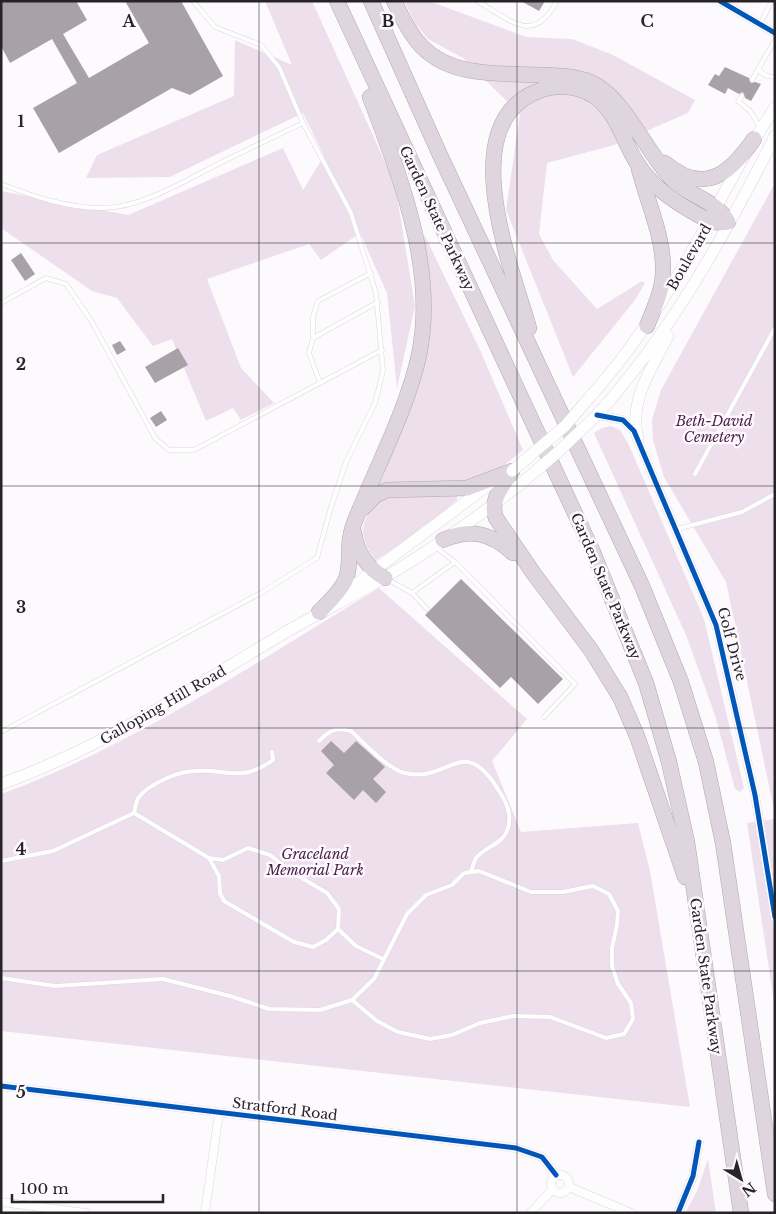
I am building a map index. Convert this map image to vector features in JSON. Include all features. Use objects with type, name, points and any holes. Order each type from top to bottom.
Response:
[{"type":"highway","points":[[318,612],[340,590],[346,579],[350,539],[356,518],[414,372],[420,345],[422,305],[417,246],[405,195],[336,1]]},
{"type":"highway","name":"Garden State Parkway","points":[[336,1],[592,550],[627,632],[652,703],[674,782],[687,842],[741,1213]]},
{"type":"highway","points":[[371,1],[440,156],[658,624],[681,682],[700,742],[715,802],[727,863],[775,1194]]},
{"type":"highway","points":[[394,1],[417,41],[438,59],[469,71],[562,76],[590,82],[604,90],[614,100],[673,181],[713,214]]},
{"type":"highway","points":[[545,380],[505,244],[494,195],[493,158],[500,129],[511,110],[526,96],[547,88],[575,88],[592,95],[606,107],[615,120],[637,163],[659,239],[663,264],[660,292],[647,326]]},
{"type":"highway","points":[[644,141],[674,170],[698,180],[716,177],[727,171],[740,159],[758,134]]},
{"type":"highway","points":[[637,163],[663,194],[728,222]]},
{"type":"highway","points":[[380,574],[357,545],[356,518],[372,499],[388,490],[400,488],[467,488],[512,471]]},
{"type":"highway","points":[[512,471],[496,495],[494,505],[498,522],[594,655],[625,706],[683,870],[702,943]]},
{"type":"highway","points":[[438,543],[467,532],[485,535],[508,548],[534,574]]},
{"type":"main road","name":"Boulevard","points":[[589,398],[647,326],[677,279],[775,107]]},
{"type":"main road","name":"Boulevard","points":[[597,415],[649,352],[692,289],[775,136]]},
{"type":"main road","points":[[638,439],[635,416],[639,395],[692,289]]},
{"type":"main road","name":"Galloping Hill Road","points":[[380,574],[492,482],[512,471],[565,426],[589,398]]},
{"type":"main road","points":[[565,426],[597,415]]},
{"type":"main road","name":"Galloping Hill Road","points":[[1,784],[81,752],[380,574],[438,543],[494,505],[518,486],[597,415]]},
{"type":"street","points":[[720,1],[775,32]]},
{"type":"street","name":"Golf Drive","points":[[597,415],[623,420],[630,426],[638,439],[711,609],[722,645],[757,801],[775,917]]},
{"type":"street","name":"Stratford Road","points":[[1,1086],[516,1148],[542,1157],[556,1175]]},
{"type":"street","points":[[205,1213],[219,1113]]},
{"type":"street","points":[[678,1213],[693,1176],[699,1142]]},
{"type":"street","points":[[553,1189],[551,1182],[556,1175],[562,1174],[568,1178],[569,1187]]},
{"type":"street","points":[[553,1189],[562,1193],[569,1187]]},
{"type":"street","points":[[569,1187],[631,1213]]},
{"type":"street","points":[[530,1213],[553,1189]]},
{"type":"street","points":[[1,1202],[86,1213]]},
{"type":"lane","points":[[1,732],[259,594],[317,558],[330,507],[346,462],[375,403],[383,371],[378,302],[371,273],[351,213],[303,123],[272,56],[261,44],[215,27],[192,1]]},
{"type":"lane","points":[[478,1],[517,24],[534,26],[543,22],[557,1]]},
{"type":"lane","points":[[489,8],[492,1]]},
{"type":"lane","points":[[760,24],[772,1]]},
{"type":"lane","points":[[752,80],[775,40]]},
{"type":"lane","points":[[758,70],[767,76],[775,77]]},
{"type":"lane","points":[[742,96],[738,102],[750,111],[758,134]]},
{"type":"lane","points":[[1,184],[34,196],[79,207],[103,209],[123,206],[180,183],[303,123]]},
{"type":"lane","points":[[320,383],[309,353],[313,338],[313,316],[318,301],[371,273]]},
{"type":"lane","points":[[1,303],[46,278],[66,284],[92,322],[155,438],[170,450],[194,450],[382,350]]},
{"type":"lane","points":[[313,338],[378,302]]},
{"type":"lane","points":[[695,474],[775,328]]},
{"type":"lane","points":[[677,529],[742,512],[775,494]]},
{"type":"lane","points":[[438,543],[575,684],[544,718]]},
{"type":"lane","points":[[412,593],[455,562]]},
{"type":"lane","points":[[380,574],[412,593],[426,609]]},
{"type":"lane","points":[[319,740],[331,730],[341,728],[351,731],[402,773],[414,775],[467,761],[480,766],[507,804],[509,818],[507,831],[502,838],[476,858],[471,872]]},
{"type":"lane","points":[[1,861],[53,851],[134,813],[138,799],[167,777],[196,770],[229,775],[259,770],[273,760],[272,752]]},
{"type":"lane","points":[[134,813],[209,858],[223,860],[248,848],[270,855],[290,872],[327,893],[339,909],[338,928],[326,940],[313,947],[294,942],[224,902],[220,893],[219,876],[209,858]]},
{"type":"lane","points":[[1,978],[55,986],[163,979],[230,996],[268,1009],[320,1010],[352,1000],[374,980],[382,959],[407,914],[426,895],[452,885],[464,873],[479,871],[531,892],[563,892],[593,886],[609,894],[618,910],[612,948],[612,966],[618,984],[631,1003],[633,1019],[624,1034],[606,1038],[550,1017],[513,1016],[480,1022],[452,1035],[430,1039],[398,1032],[377,1021],[352,1000]]},
{"type":"lane","points":[[338,928],[356,946],[382,959]]},
{"type":"green space","points":[[265,1],[312,1],[395,184],[415,306],[397,388],[387,293],[360,233],[321,260],[309,244],[207,279],[241,368],[274,403],[241,420],[233,408],[206,421],[172,339],[153,346],[117,298],[92,291],[1,228],[1,191],[128,215],[283,148],[303,190],[324,156],[303,113],[170,177],[86,178],[97,155],[234,96],[235,40],[292,65]]},
{"type":"green space","points":[[404,1],[429,1],[526,37],[572,39],[613,55],[695,100],[688,113],[614,145],[547,163],[539,234],[553,260],[597,309],[642,281],[645,283],[635,300],[573,377],[506,210],[520,114],[463,58],[428,39],[415,23]]},
{"type":"green space","name":"Beth-David Cemetery","points":[[775,183],[775,814],[726,582],[664,477],[653,440],[652,420],[661,390]]},
{"type":"green space","points":[[425,236],[480,350],[523,450],[493,474],[471,482],[392,482],[381,487],[378,483],[422,374],[429,331],[421,238]]},
{"type":"green space","points":[[611,426],[620,430],[628,443],[704,619],[744,788],[740,792],[735,789],[715,715],[686,635],[594,433],[602,428]]},
{"type":"green space","points":[[457,495],[457,500],[418,532],[376,560],[363,536],[363,528],[368,514],[379,498]]},
{"type":"green space","name":"Graceland Memorial Park","points":[[379,588],[527,719],[492,761],[521,832],[638,823],[650,871],[690,1107],[1,1031],[1,794],[100,752],[147,727],[241,673]]},
{"type":"green space","points":[[775,819],[775,1009],[747,823]]},
{"type":"green space","points":[[708,1159],[716,1213],[685,1213],[697,1191]]},
{"type":"building","points":[[1,1],[76,1],[87,20],[63,34],[89,78],[149,43],[125,1],[181,1],[223,76],[190,95],[172,88],[59,153],[33,108],[77,83],[52,39],[10,63],[1,46]]},
{"type":"building","points":[[521,1],[545,1],[539,11]]},
{"type":"building","points":[[725,67],[749,78],[751,83],[761,84],[751,101],[745,98],[743,92],[739,94],[728,88],[725,94],[708,85],[715,74],[719,76]]},
{"type":"building","points":[[21,253],[35,274],[25,281],[11,260]]},
{"type":"building","points":[[120,341],[126,350],[117,355],[112,345]]},
{"type":"building","points":[[178,348],[188,365],[155,383],[145,367]]},
{"type":"building","points":[[161,411],[167,420],[156,427],[150,418]]},
{"type":"building","points":[[461,579],[563,679],[538,704],[511,677],[500,688],[425,615]]},
{"type":"building","points":[[331,741],[344,753],[356,741],[385,767],[373,779],[386,792],[376,803],[363,790],[354,800],[326,773],[334,765],[321,751]]},
{"type":"cycle path","points":[[720,1],[775,33]]},
{"type":"cycle path","points":[[597,415],[623,420],[634,431],[716,625],[755,795],[775,917]]},
{"type":"cycle path","points":[[1,1086],[516,1148],[542,1157],[556,1175]]},
{"type":"cycle path","points":[[678,1213],[693,1176],[699,1142]]}]
